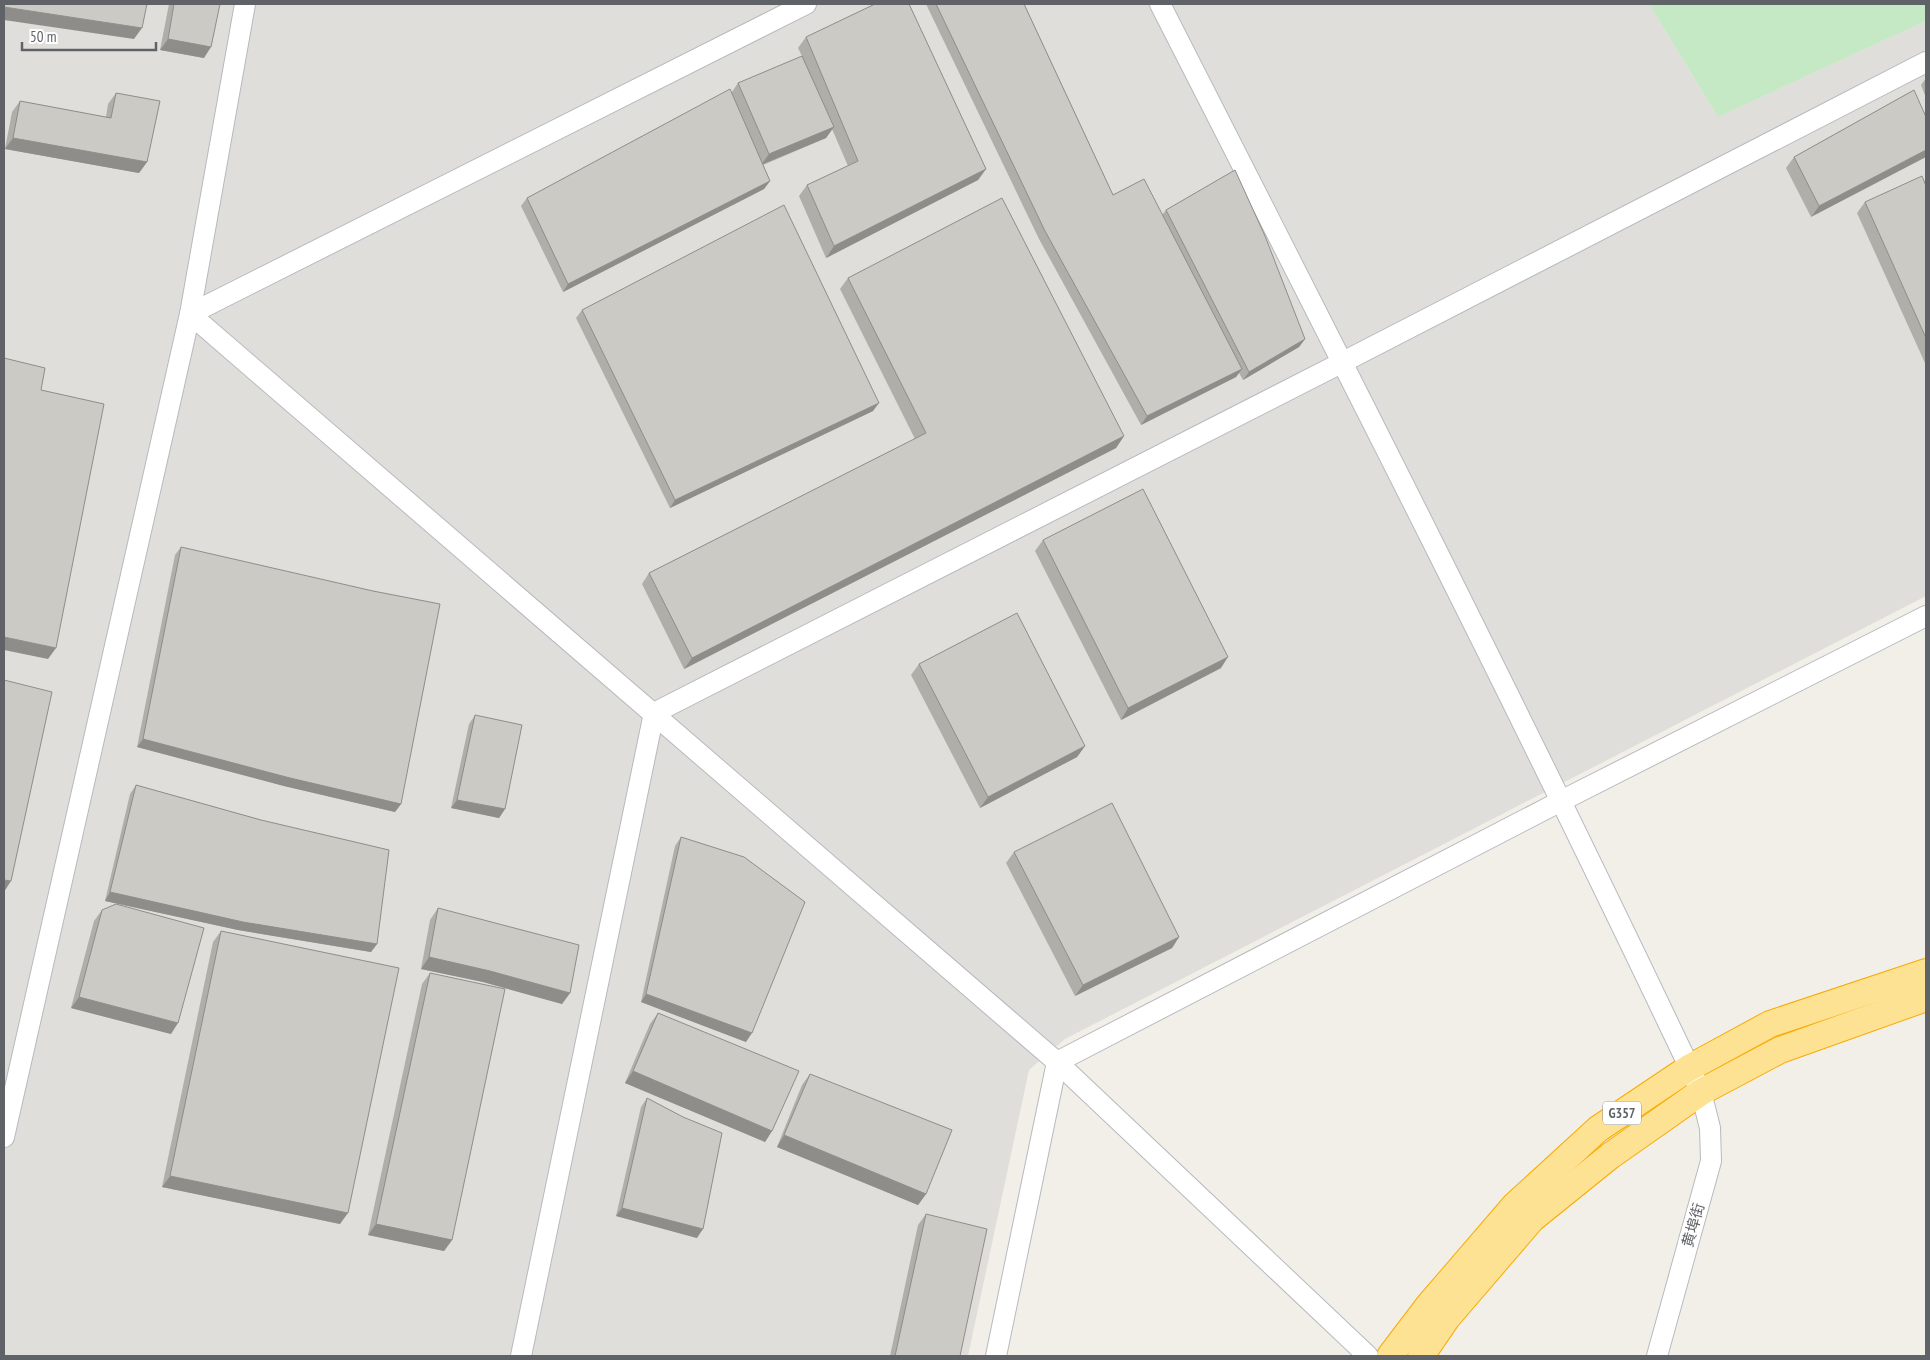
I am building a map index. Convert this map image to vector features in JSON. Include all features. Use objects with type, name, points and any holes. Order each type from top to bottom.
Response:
[{"type":"highway","name":"G357","points":[[1390,1356],[1428,1306],[1515,1205],[1598,1129],[1689,1068],[1770,1024],[1926,972]]},
{"type":"highway","name":"G357","points":[[1421,1356],[1447,1318],[1532,1219],[1610,1156],[1701,1092],[1780,1050],[1926,998]]},
{"type":"street","points":[[4,1137],[190,314],[245,4]]},
{"type":"street","points":[[190,314],[806,4]]},
{"type":"street","name":"黄埠街","points":[[1160,4],[1343,362],[1562,801],[1701,1092],[1710,1128],[1711,1160],[1657,1356]]},
{"type":"street","points":[[654,713],[1926,62]]},
{"type":"street","points":[[190,314],[1057,1062],[1368,1356]]},
{"type":"street","points":[[1057,1062],[1562,801],[1926,616]]},
{"type":"street","points":[[521,1356],[654,713]]},
{"type":"street","points":[[996,1356],[1057,1062]]},
{"type":"shaded area","points":[[4,4],[1649,4],[1718,117],[1926,21],[1926,596],[1065,1039],[1029,1070],[968,1356],[4,1356]]},
{"type":"green space","points":[[1649,4],[1926,4],[1926,21],[1718,117]]},
{"type":"building","points":[[4,4],[147,4],[142,28],[4,7]]},
{"type":"building","points":[[174,4],[220,4],[211,47],[168,39]]},
{"type":"building","points":[[875,4],[909,4],[986,169],[834,246],[807,185],[858,161],[806,37]]},
{"type":"building","points":[[936,4],[1024,4],[1113,195],[1144,179],[1242,369],[1147,416],[1045,231]]},
{"type":"building","points":[[802,56],[834,127],[769,154],[738,83]]},
{"type":"building","points":[[730,89],[770,181],[568,284],[527,198]]},
{"type":"building","points":[[1914,90],[1926,117],[1926,150],[1819,206],[1794,157]]},
{"type":"building","points":[[116,93],[160,101],[147,162],[13,138],[20,101],[111,118]]},
{"type":"building","points":[[1235,170],[1265,236],[1305,339],[1249,372],[1166,210]]},
{"type":"building","points":[[1922,176],[1926,186],[1926,338],[1865,202]]},
{"type":"building","points":[[1002,198],[1124,436],[692,658],[649,573],[926,433],[848,278]]},
{"type":"building","points":[[784,205],[879,403],[675,500],[582,310]]},
{"type":"building","points":[[4,358],[45,368],[41,390],[104,404],[56,648],[4,637]]},
{"type":"building","points":[[1143,489],[1228,657],[1128,708],[1043,540]]},
{"type":"building","points":[[181,547],[373,591],[440,604],[401,804],[290,778],[143,739]]},
{"type":"building","points":[[1017,613],[1085,746],[988,797],[919,664]]},
{"type":"building","points":[[4,680],[52,692],[11,881],[4,880]]},
{"type":"building","points":[[475,715],[522,725],[505,809],[457,800]]},
{"type":"building","points":[[136,785],[261,820],[389,850],[377,944],[243,922],[110,892]]},
{"type":"building","points":[[1112,803],[1179,937],[1083,985],[1014,852]]},
{"type":"building","points":[[681,837],[744,857],[805,902],[752,1033],[646,994]]},
{"type":"building","points":[[116,904],[204,928],[178,1023],[79,997],[102,910]]},
{"type":"building","points":[[438,908],[579,945],[570,993],[490,971],[429,957]]},
{"type":"building","points":[[221,931],[399,968],[348,1213],[170,1176]]},
{"type":"building","points":[[430,973],[505,989],[452,1240],[376,1224]]},
{"type":"building","points":[[658,1013],[799,1071],[772,1131],[633,1071]]},
{"type":"building","points":[[810,1074],[952,1130],[926,1194],[784,1135]]},
{"type":"building","points":[[647,1098],[683,1117],[722,1133],[703,1229],[622,1208]]},
{"type":"building","points":[[926,1214],[987,1229],[960,1356],[895,1356]]}]
